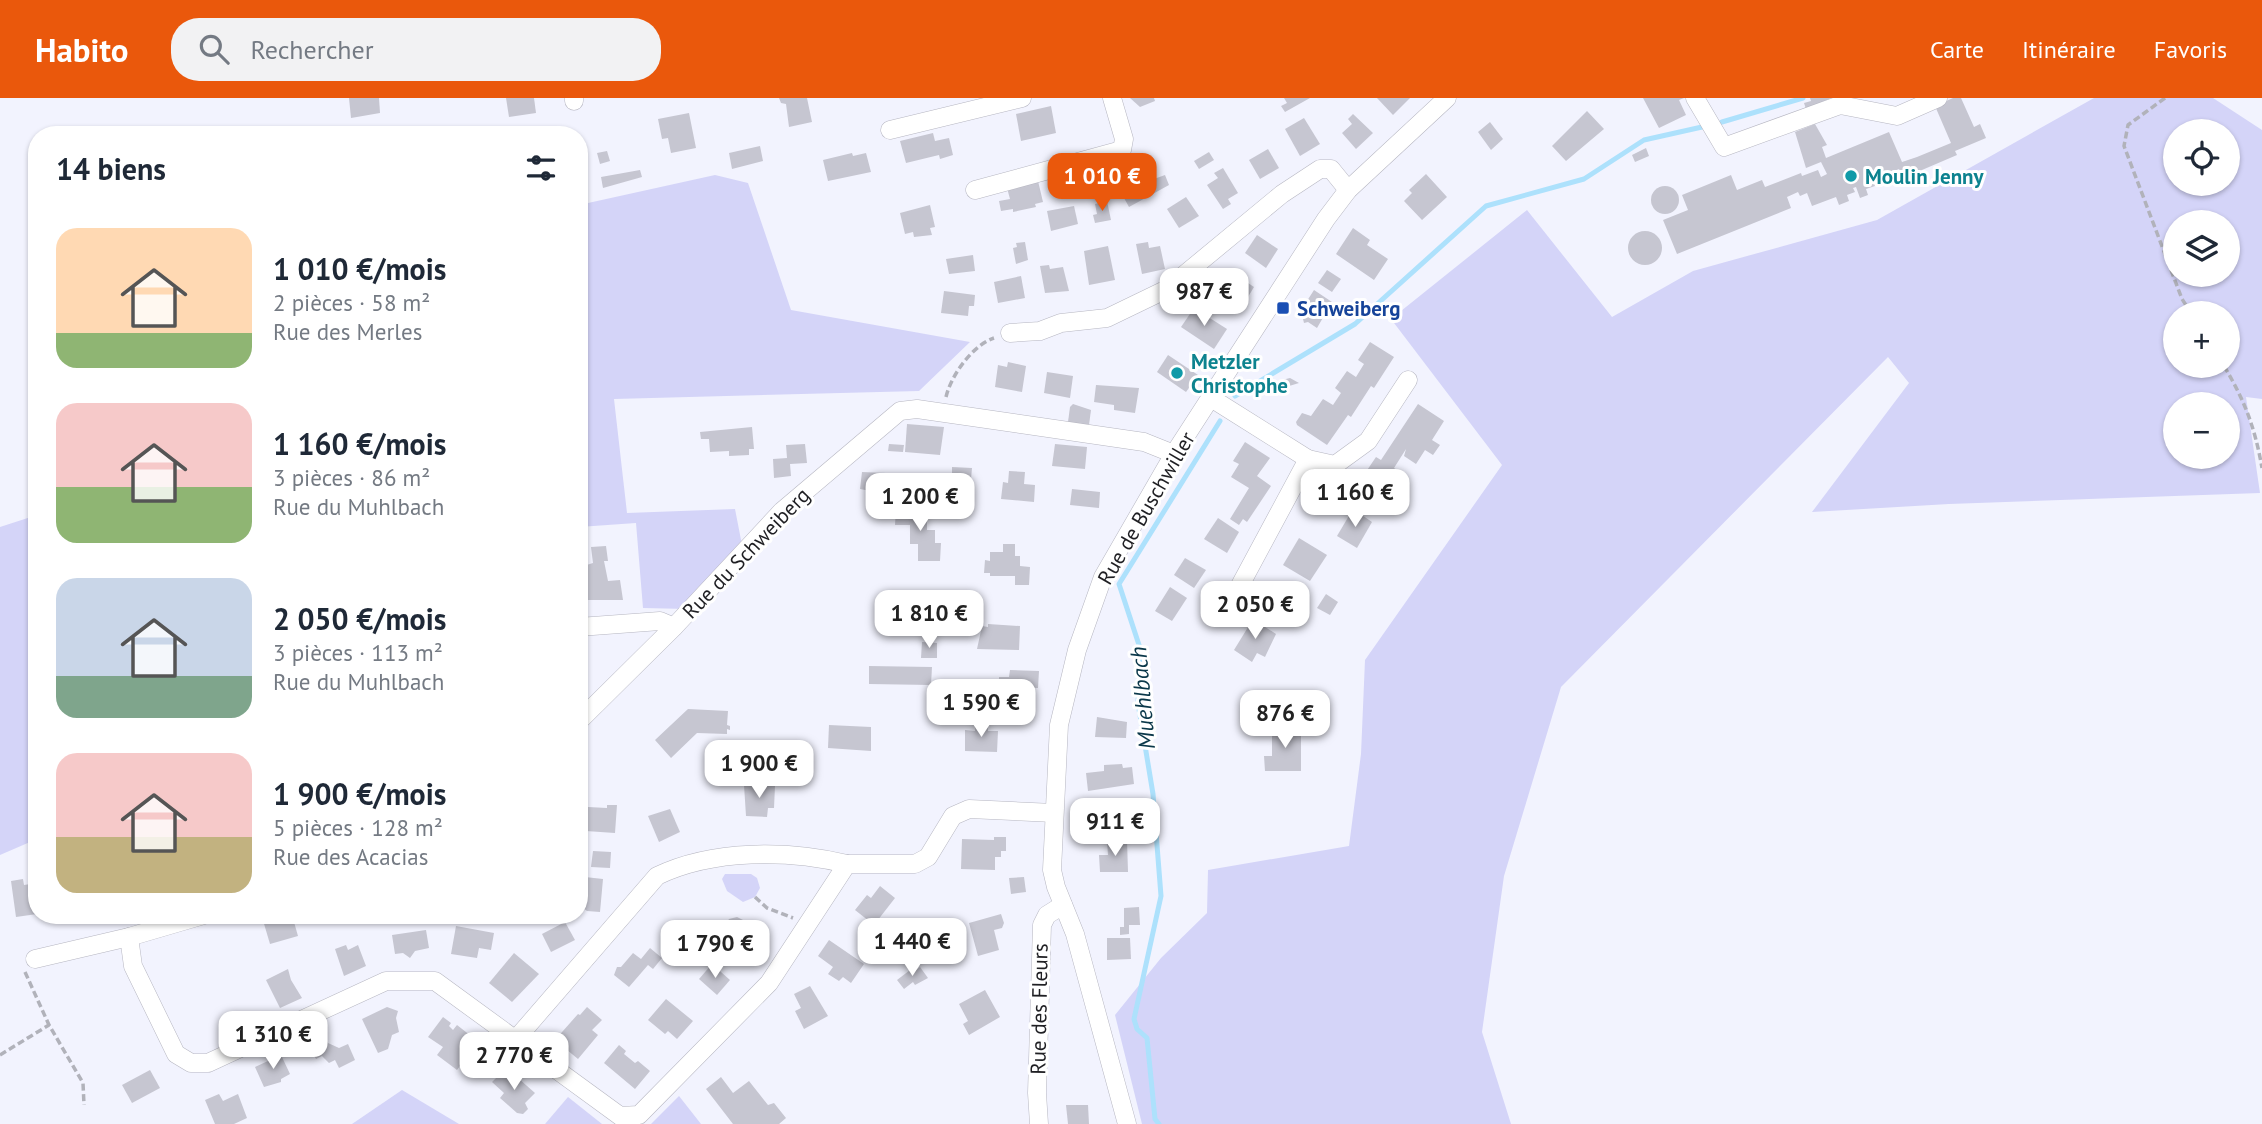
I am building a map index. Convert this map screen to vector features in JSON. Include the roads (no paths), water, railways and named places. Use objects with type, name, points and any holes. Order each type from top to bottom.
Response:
[{"type":"street","points":[[890,130],[1022,98]]},
{"type":"street","points":[[975,190],[1122,150],[1124,139],[1112,98]]},
{"type":"street","name":"Rue de Buschwiller","points":[[1127,1124],[1075,934],[1052,870],[1059,725],[1077,650],[1103,577],[1174,454],[1326,219],[1348,190],[1447,98]]},
{"type":"street","points":[[1695,98],[1724,148],[1840,105],[1897,116],[1938,98]]},
{"type":"street","points":[[1010,333],[1040,331],[1061,323],[1108,318],[1167,289],[1238,227],[1320,169],[1331,169],[1348,190]]},
{"type":"street","points":[[1211,398],[1308,459],[1335,465],[1368,442],[1408,380]]},
{"type":"street","name":"Rue du Schweiberg","points":[[588,712],[674,627],[782,511],[900,411],[917,409],[1144,442],[1174,454]]},
{"type":"street","points":[[1228,606],[1308,459]]},
{"type":"street","points":[[588,626],[660,621],[674,627]]},
{"type":"street","points":[[516,1040],[657,876],[681,864],[742,855],[821,858],[847,864],[915,864],[929,857],[953,816],[969,809],[1054,813]]},
{"type":"street","points":[[129,937],[133,965],[154,1010],[176,1054],[191,1063],[208,1063],[386,981],[435,981],[620,1116],[639,1115],[769,984],[847,864]]},
{"type":"street","name":"Rue des Fleurs","points":[[1040,1124],[1037,1093],[1042,925],[1047,915],[1063,905]]},
{"type":"street","points":[[35,959],[173,924]]},
{"type":"waterway","points":[[1722,122],[1803,98]]},
{"type":"waterway","points":[[1235,396],[1355,324],[1486,206],[1584,179],[1644,140],[1702,127]]},
{"type":"waterway","name":"Muehlbach","points":[[1159,1124],[1155,1119],[1147,1038],[1137,1029],[1134,1019],[1161,896],[1153,794],[1138,703],[1140,648],[1119,584],[1220,421]]},
{"type":"place","name":"Moulin Jenny","points":[[1851,176]]},
{"type":"place","name":"Schweiberg","points":[[1283,308]]},
{"type":"place","name":"Metzler Christophe","points":[[1177,373]]}]
